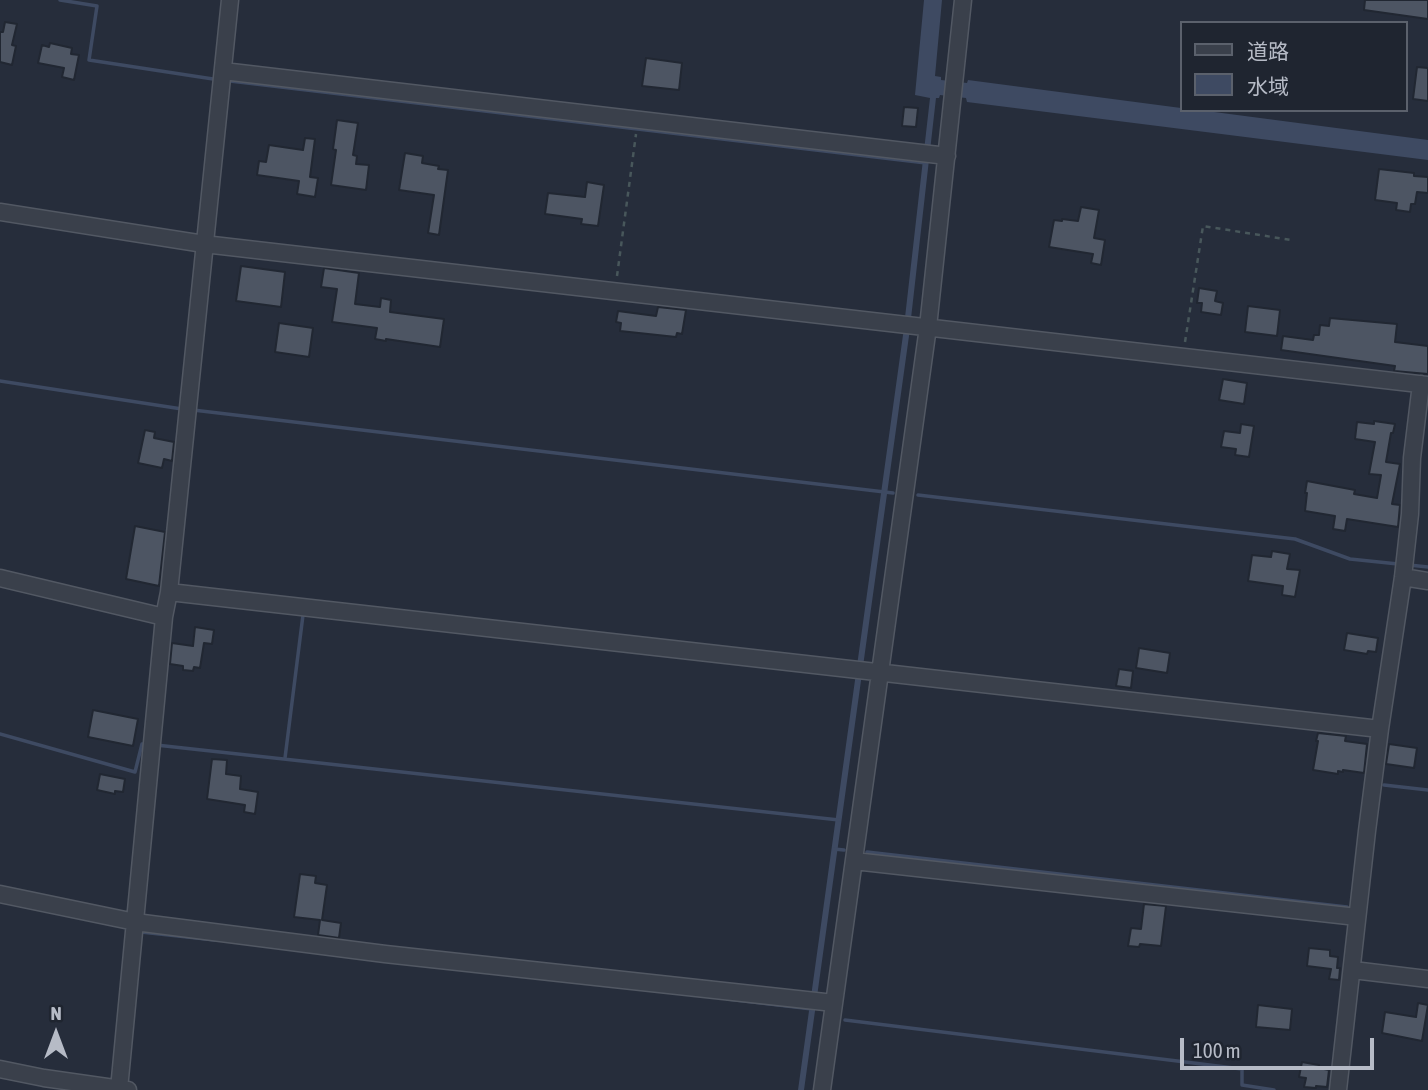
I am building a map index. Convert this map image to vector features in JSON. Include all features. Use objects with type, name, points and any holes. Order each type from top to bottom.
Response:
[{"type":"street","points":[[0,1069],[43,1084],[123,1090],[135,922],[164,617],[169,592],[230,0]]},
{"type":"street","points":[[822,1090],[820,1001],[854,861],[866,671],[914,325],[933,155],[953,98],[963,0]]},
{"type":"street","points":[[223,71],[933,155]]},
{"type":"street","points":[[0,212],[205,244],[1424,385],[1412,458],[1404,569],[1380,729],[1338,1090]]},
{"type":"street","points":[[1404,569],[1428,581]]},
{"type":"street","points":[[0,578],[164,617]]},
{"type":"street","points":[[169,592],[1380,729]]},
{"type":"street","points":[[854,861],[1357,917]]},
{"type":"street","points":[[0,894],[135,922],[385,954],[820,1001]]},
{"type":"street","points":[[1353,970],[1428,979]]},
{"type":"path","points":[[615,290],[636,135]]},
{"type":"path","points":[[1183,357],[1203,226],[1291,240]]},
{"type":"water","points":[[924,0],[942,0],[935,76],[941,77],[941,80],[967,83],[968,80],[1180,108],[1180,112],[1214,112],[1428,140],[1428,160],[967,102],[966,98],[940,95],[936,98],[909,336],[804,1090],[798,1090],[903,335],[930,98],[915,95]]},
{"type":"building","points":[[1365,0],[1428,0],[1428,19],[1364,10]]},
{"type":"building","points":[[5,22],[17,24],[12,45],[16,46],[12,65],[0,62],[0,32],[3,32]]},
{"type":"building","points":[[50,43],[72,48],[71,54],[79,55],[74,80],[62,77],[64,68],[38,63],[42,45],[49,47]]},
{"type":"building","points":[[646,58],[682,63],[679,90],[642,86]]},
{"type":"building","points":[[1417,67],[1428,68],[1428,101],[1413,99]]},
{"type":"building","points":[[904,107],[918,108],[916,127],[902,126]]},
{"type":"building","points":[[337,120],[358,123],[353,155],[357,156],[356,164],[369,165],[366,190],[331,185]]},
{"type":"building","points":[[305,138],[315,139],[310,177],[318,178],[315,197],[297,194],[299,181],[257,175],[259,161],[266,162],[269,145],[303,150]]},
{"type":"building","points":[[405,153],[423,156],[422,163],[448,170],[439,235],[428,233],[434,195],[399,190]]},
{"type":"building","points":[[1379,169],[1428,177],[1428,193],[1417,192],[1410,212],[1396,210],[1397,203],[1375,200]]},
{"type":"building","points":[[587,182],[604,185],[598,226],[581,224],[582,219],[545,214],[548,193],[585,197]]},
{"type":"building","points":[[1081,207],[1099,210],[1094,238],[1105,240],[1101,265],[1091,263],[1093,254],[1049,247],[1054,220],[1078,221]]},
{"type":"building","points":[[241,266],[285,272],[281,307],[236,301]]},
{"type":"building","points":[[324,268],[359,273],[355,304],[380,307],[381,298],[391,300],[390,312],[444,319],[440,347],[375,339],[377,328],[332,322],[337,289],[321,287]]},
{"type":"building","points":[[1199,288],[1217,291],[1215,301],[1223,303],[1221,315],[1201,312],[1202,303],[1197,303]]},
{"type":"building","points":[[1248,306],[1280,310],[1277,336],[1245,332]]},
{"type":"building","points":[[658,307],[686,310],[682,334],[677,333],[676,337],[620,331],[621,323],[616,322],[618,311],[656,316]]},
{"type":"building","points":[[1330,318],[1397,324],[1395,342],[1428,346],[1428,374],[1394,371],[1395,366],[1281,350],[1283,336],[1313,340],[1314,335],[1319,335],[1320,325],[1329,326]]},
{"type":"building","points":[[279,323],[313,328],[309,357],[275,352]]},
{"type":"building","points":[[1223,379],[1247,383],[1244,404],[1219,400]]},
{"type":"building","points":[[1374,421],[1395,424],[1386,462],[1400,464],[1392,504],[1400,505],[1398,527],[1347,519],[1345,531],[1333,529],[1335,516],[1305,511],[1307,481],[1355,490],[1354,494],[1377,498],[1381,475],[1369,474],[1375,442],[1355,439],[1357,422],[1374,424]]},
{"type":"building","points":[[1241,424],[1254,426],[1249,457],[1235,455],[1236,449],[1221,447],[1224,431],[1240,433]]},
{"type":"building","points":[[145,430],[155,432],[154,438],[174,442],[172,461],[164,459],[162,468],[138,463]]},
{"type":"building","points":[[135,526],[165,532],[159,586],[126,579]]},
{"type":"building","points":[[1272,551],[1290,554],[1287,569],[1300,570],[1295,597],[1282,595],[1283,586],[1248,581],[1252,555],[1271,557]]},
{"type":"building","points":[[195,627],[214,630],[212,644],[204,643],[200,668],[194,667],[193,671],[183,670],[183,666],[170,664],[172,643],[193,646]]},
{"type":"building","points":[[1347,633],[1378,638],[1376,652],[1368,651],[1367,654],[1344,650]]},
{"type":"building","points":[[1139,648],[1170,653],[1167,673],[1136,668]]},
{"type":"building","points":[[1119,669],[1133,671],[1131,688],[1116,686]]},
{"type":"building","points":[[93,710],[138,719],[133,746],[88,737]]},
{"type":"building","points":[[1318,733],[1346,736],[1345,741],[1367,744],[1364,773],[1343,770],[1338,771],[1338,774],[1313,770]]},
{"type":"building","points":[[1389,744],[1417,748],[1414,768],[1386,764]]},
{"type":"building","points":[[212,759],[227,760],[226,774],[241,776],[240,789],[258,792],[255,814],[244,812],[245,805],[207,799]]},
{"type":"building","points":[[100,774],[125,779],[123,792],[115,791],[115,794],[97,790]]},
{"type":"building","points":[[300,874],[316,876],[315,883],[327,885],[322,920],[341,923],[339,938],[318,935],[320,920],[294,917]]},
{"type":"building","points":[[1144,904],[1166,906],[1161,946],[1128,946],[1131,928],[1141,929]]},
{"type":"building","points":[[1309,948],[1330,950],[1330,956],[1338,957],[1339,980],[1329,979],[1331,969],[1307,966]]},
{"type":"building","points":[[1418,1003],[1428,1005],[1422,1041],[1382,1033],[1385,1012],[1416,1017]]},
{"type":"building","points":[[1258,1005],[1292,1009],[1290,1030],[1256,1027]]},
{"type":"building","points":[[1302,1062],[1329,1070],[1327,1087],[1304,1087],[1306,1078],[1299,1077]]},
{"type":"waterway","points":[[60,0],[97,6],[89,60],[213,79]]},
{"type":"waterway","points":[[230,81],[926,163]]},
{"type":"waterway","points":[[0,381],[182,409]]},
{"type":"waterway","points":[[193,410],[893,493]]},
{"type":"waterway","points":[[918,495],[1295,539],[1350,559],[1398,564]]},
{"type":"waterway","points":[[1409,565],[1428,567]]},
{"type":"waterway","points":[[285,758],[303,615]]},
{"type":"waterway","points":[[0,734],[135,772],[142,744],[148,744]]},
{"type":"waterway","points":[[156,745],[839,820]]},
{"type":"waterway","points":[[1384,785],[1428,790]]},
{"type":"waterway","points":[[834,849],[844,850]]},
{"type":"waterway","points":[[867,852],[1347,907]]},
{"type":"waterway","points":[[141,932],[215,940]]},
{"type":"waterway","points":[[727,999],[812,1009]]},
{"type":"waterway","points":[[845,1020],[1242,1069],[1242,1085],[1274,1090]]}]
